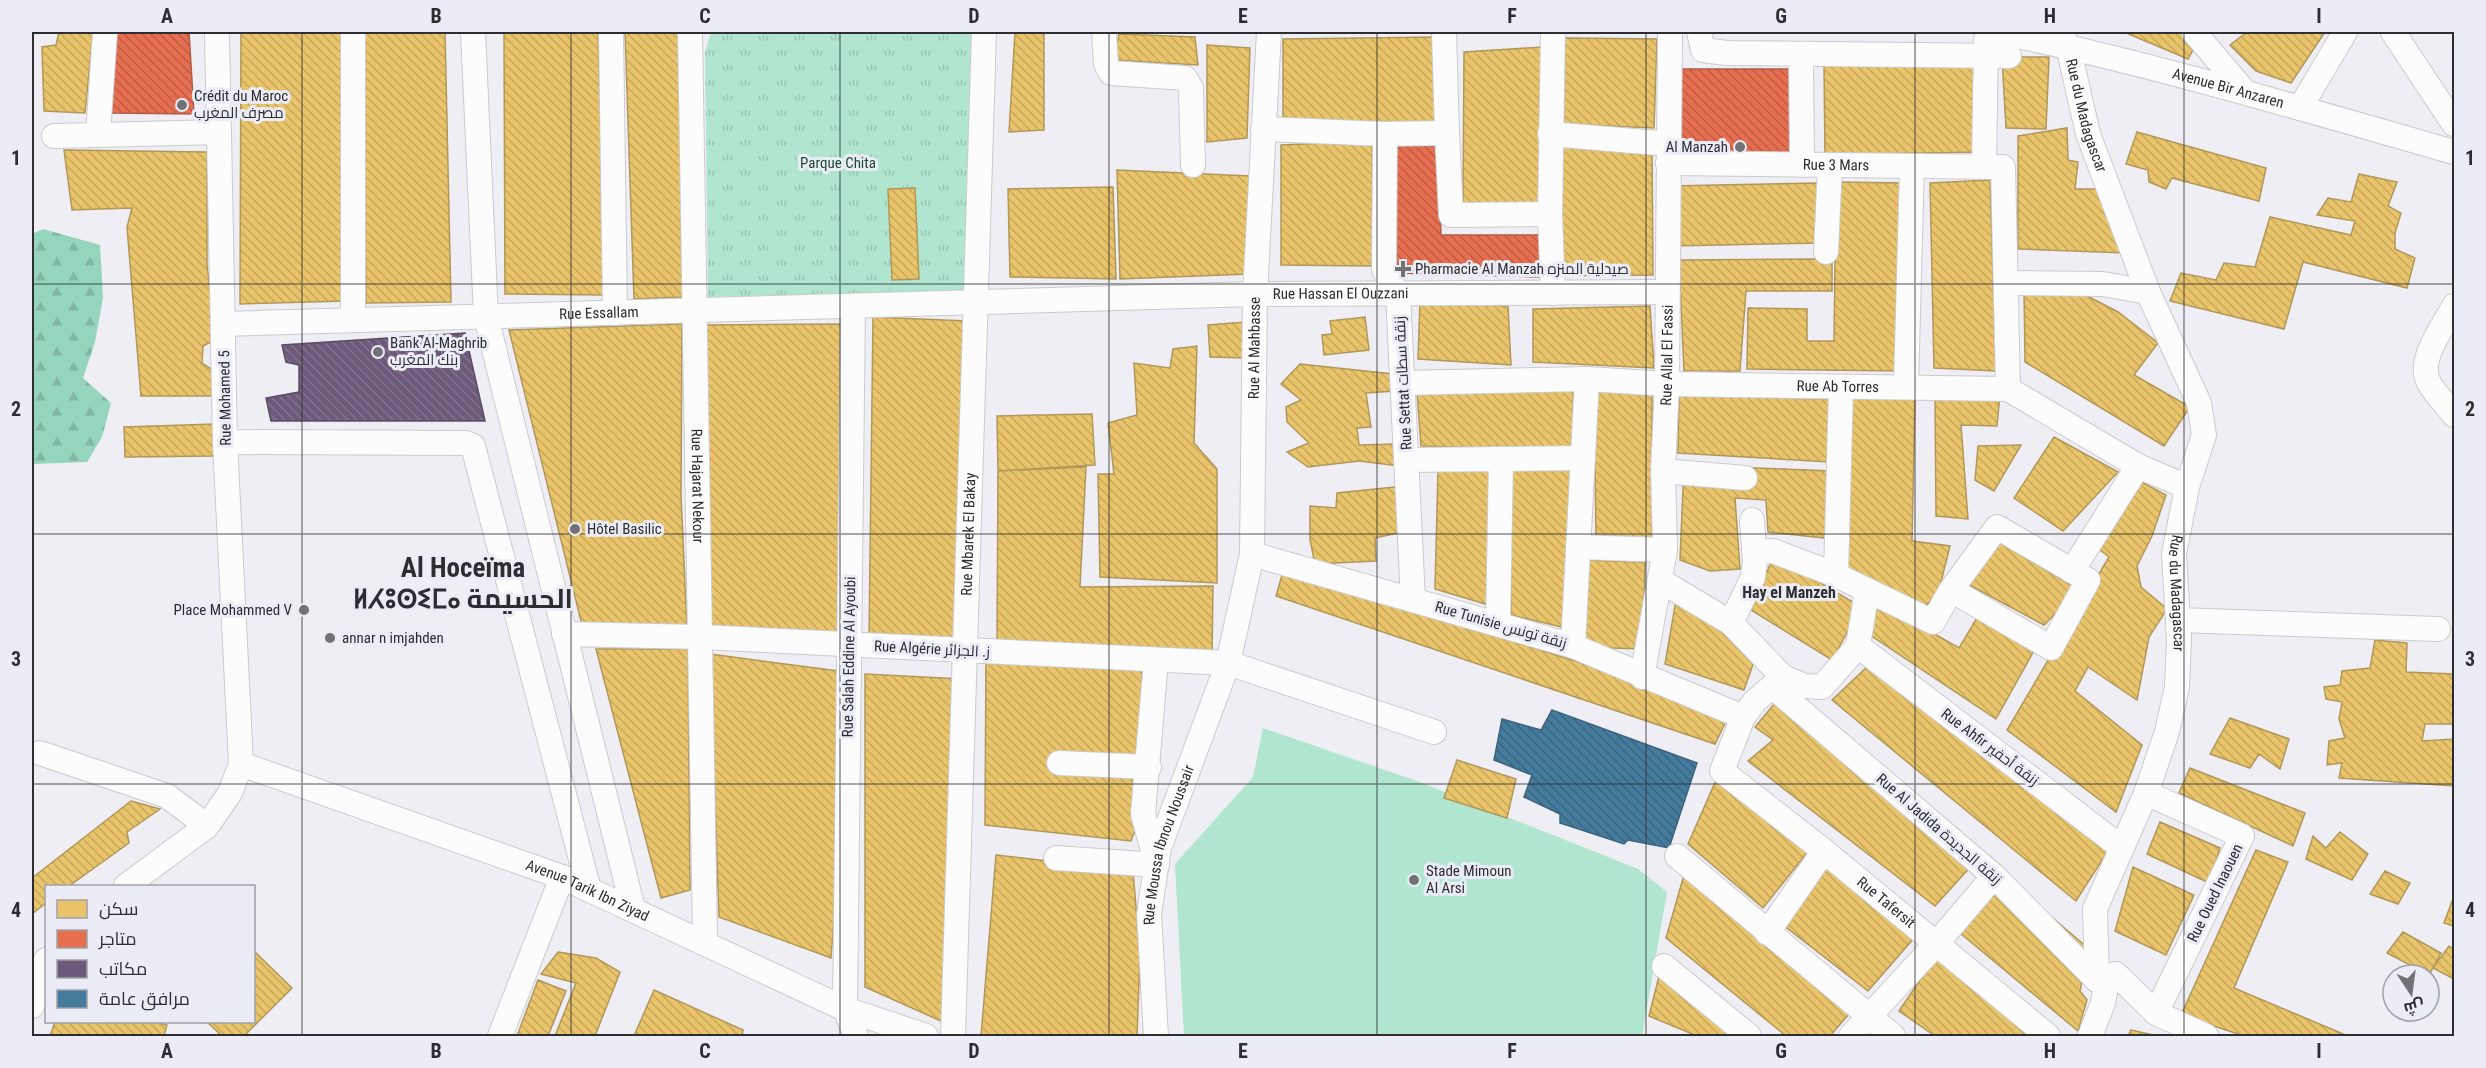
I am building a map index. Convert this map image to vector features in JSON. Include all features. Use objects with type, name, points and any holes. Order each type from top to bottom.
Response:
[{"type":"street","points":[[98,134],[105,32]]},
{"type":"street","name":"Rue Mohamed 5","points":[[217,32],[225,442],[241,764]]},
{"type":"street","points":[[353,32],[353,320]]},
{"type":"street","points":[[473,32],[486,317],[633,909]]},
{"type":"street","points":[[611,32],[615,313]]},
{"type":"street","name":"Rue Hajarat Nekour","points":[[690,32],[705,942]]},
{"type":"street","name":"Rue Mbarek El Bakay","points":[[953,1036],[984,32]]},
{"type":"street","points":[[1104,32],[1106,64],[1111,73],[1185,78],[1191,88],[1193,165]]},
{"type":"street","name":"Rue Al Mahbasse","points":[[1228,663],[1252,554],[1255,294],[1269,32]]},
{"type":"street","points":[[1444,32],[1451,214],[1550,214]]},
{"type":"street","points":[[1552,32],[1550,214],[1553,293]]},
{"type":"street","name":"Rue Allal El Fassi","points":[[1642,677],[1665,549],[1663,471],[1667,384],[1670,32]]},
{"type":"street","points":[[1699,32],[1703,50],[1728,53],[1998,56]]},
{"type":"street","points":[[1986,32],[1998,56],[1993,167],[2007,283],[2008,388],[2138,466],[2187,487]]},
{"type":"street","name":"Avenue Bir Anzaren","points":[[1999,32],[2068,36],[2246,92],[2454,152]]},
{"type":"street","points":[[2196,32],[2246,92]]},
{"type":"street","points":[[2300,108],[2345,32]]},
{"type":"street","points":[[2393,32],[2454,124]]},
{"type":"street","name":"Rue du Madagascar","points":[[2068,36],[2088,134],[2148,292],[2199,403],[2204,435],[2187,487],[2174,554],[2178,620],[2177,687],[2167,732],[2146,793],[2095,909],[2097,980],[2107,982],[2103,1003],[2090,1036]]},
{"type":"street","points":[[1801,54],[1802,165]]},
{"type":"street","points":[[1263,129],[1447,134]]},
{"type":"street","points":[[54,136],[219,132]]},
{"type":"street","name":"Rue Settat زنقة سطات","points":[[1384,134],[1384,270],[1398,294],[1413,600]]},
{"type":"street","name":"Rue 3 Mars","points":[[1550,134],[1668,154],[1802,165],[1993,167]]},
{"type":"street","points":[[1826,252],[1830,165]]},
{"type":"street","points":[[1906,386],[1912,166]]},
{"type":"street","points":[[2007,283],[2103,284],[2148,292]]},
{"type":"street","name":"Rue Hassan El Ouzzani","points":[[976,303],[1255,294],[1668,292]]},
{"type":"street","name":"Rue Essallam","points":[[223,324],[976,303]]},
{"type":"street","name":"Rue Salah Eddine Al Ayoubi","points":[[845,1009],[853,306]]},
{"type":"street","points":[[2454,306],[2427,358],[2426,370],[2428,381],[2454,415]]},
{"type":"street","points":[[1574,646],[1587,379]]},
{"type":"street","name":"Rue Ab Torres","points":[[1403,383],[1587,379],[1667,384],[2008,388]]},
{"type":"street","points":[[1836,575],[1840,387]]},
{"type":"street","points":[[225,442],[466,442],[473,446],[589,890]]},
{"type":"street","points":[[1406,459],[1583,458]]},
{"type":"street","points":[[1498,624],[1501,459]]},
{"type":"street","points":[[2072,571],[2138,466]]},
{"type":"street","points":[[1663,471],[1745,478]]},
{"type":"street","points":[[1731,623],[1753,577],[1755,552],[1752,520]]},
{"type":"street","points":[[1755,552],[1773,551],[1836,575],[1933,622],[1951,590],[1997,526],[2088,580],[2051,648],[1951,590]]},
{"type":"street","points":[[1578,547],[1665,549]]},
{"type":"street","name":"Rue Tunisie زنقة تونس","points":[[1252,554],[1574,646],[1642,677],[1743,717]]},
{"type":"street","points":[[1661,580],[1731,623],[1778,682],[1822,687],[1858,646],[1868,590]]},
{"type":"street","points":[[2178,620],[2438,629]]},
{"type":"street","name":"Rue Algérie ز. الجزائر","points":[[564,634],[701,637],[1228,663],[1434,732]]},
{"type":"street","name":"Rue Ahfir زنقة أحفير","points":[[1858,646],[2122,848]]},
{"type":"street","points":[[1056,858],[1157,865],[1143,814],[1149,767],[1156,660]]},
{"type":"street","name":"Rue Moussa Ibnou Noussair","points":[[1156,1036],[1149,914],[1159,848],[1228,663]]},
{"type":"street","points":[[1743,717],[1755,701],[1778,682]]},
{"type":"street","name":"Rue Al Jadida زنقة الجديدة","points":[[1778,682],[1994,876],[2097,980]]},
{"type":"street","name":"Rue Tafersit","points":[[1743,717],[1722,771],[1824,851],[2048,1036]]},
{"type":"street","points":[[40,753],[167,796],[207,826]]},
{"type":"street","points":[[1059,763],[1149,767]]},
{"type":"street","points":[[127,885],[207,826],[230,793],[241,764]]},
{"type":"street","name":"Avenue Tarik Ibn Ziyad","points":[[241,764],[562,878],[705,942],[845,1009],[926,1036]]},
{"type":"street","name":"Rue Oued Inaouen","points":[[2146,793],[2242,836],[2156,1013]]},
{"type":"street","points":[[1767,933],[1824,851]]},
{"type":"street","points":[[1677,856],[1869,1019],[1893,1036]]},
{"type":"street","points":[[1851,1036],[1937,943],[1994,876]]},
{"type":"street","points":[[500,1036],[562,878]]},
{"type":"street","points":[[32,957],[45,947]]},
{"type":"street","points":[[32,1005],[45,963]]},
{"type":"street","points":[[1664,966],[1749,1036]]},
{"type":"street","points":[[2097,980],[2116,974],[2156,1013],[2206,1036]]},
{"type":"street","points":[[845,1009],[856,1036]]},
{"type":"green space","name":"Parque Chita","points":[[716,32],[974,32],[978,291],[708,297],[705,52],[710,35]]},
{"type":"green space","points":[[43,229],[100,245],[103,298],[95,342],[83,378],[111,403],[102,437],[87,462],[32,464],[32,234]]},
{"type":"green space","name":"Stade Mimoun Al Arsi","points":[[1263,728],[1417,781],[1638,869],[1667,892],[1642,1036],[1184,1036],[1175,864],[1253,777]]},
{"type":"building: سكن","points":[[59,32],[93,32],[85,113],[44,111],[42,47],[56,45]]},
{"type":"building: سكن","points":[[241,32],[344,32],[345,301],[240,304]]},
{"type":"building: سكن","points":[[363,32],[445,32],[451,302],[366,303]]},
{"type":"building: سكن","points":[[504,32],[598,32],[605,295],[505,294]]},
{"type":"building: سكن","points":[[625,32],[683,32],[683,297],[634,299]]},
{"type":"building: سكن","points":[[1015,32],[1044,32],[1044,130],[1009,132]]},
{"type":"building: سكن","points":[[2124,32],[2180,32],[2194,48],[2188,59]]},
{"type":"building: سكن","points":[[2247,32],[2325,32],[2291,83],[2256,71],[2230,45]]},
{"type":"building: سكن","points":[[1119,34],[1195,37],[1198,65],[1114,60]]},
{"type":"building: سكن","points":[[1441,37],[1443,123],[1283,122],[1283,39]]},
{"type":"building: سكن","points":[[1565,38],[1657,39],[1654,128],[1564,124]]},
{"type":"building: سكن","points":[[1207,45],[1250,48],[1247,138],[1207,142]]},
{"type":"building: سكن","points":[[1542,47],[1548,204],[1463,203],[1464,52]]},
{"type":"building: سكن","points":[[2002,57],[2049,57],[2046,129],[2006,128]]},
{"type":"building: سكن","points":[[1978,62],[1979,152],[1825,155],[1824,65]]},
{"type":"building: سكن","points":[[2067,128],[2068,160],[2078,162],[2075,189],[2101,189],[2125,253],[2018,249],[2018,136]]},
{"type":"building: سكن","points":[[2137,132],[2266,168],[2259,201],[2172,178],[2166,189],[2149,182],[2148,170],[2126,164]]},
{"type":"building: سكن","points":[[1372,141],[1373,266],[1281,265],[1281,145]]},
{"type":"building: سكن","points":[[1560,141],[1652,145],[1653,275],[1562,276]]},
{"type":"building: سكن","points":[[64,150],[207,152],[207,265],[216,339],[203,346],[202,363],[214,371],[212,396],[141,396],[127,227],[132,208],[72,210]]},
{"type":"building: سكن","points":[[1117,170],[1250,176],[1249,274],[1120,279]]},
{"type":"building: سكن","points":[[2359,174],[2397,182],[2388,206],[2401,213],[2395,233],[2395,249],[2415,258],[2407,288],[2303,262],[2284,329],[2170,301],[2181,273],[2216,280],[2224,263],[2255,267],[2270,217],[2351,235],[2355,221],[2317,215],[2328,198],[2351,202]]},
{"type":"building: سكن","points":[[1990,180],[1996,371],[1934,368],[1930,183]]},
{"type":"building: سكن","points":[[1836,182],[1903,183],[1900,371],[1747,369],[1748,308],[1807,309],[1807,341],[1834,341]]},
{"type":"building: سكن","points":[[1820,183],[1821,243],[1670,246],[1669,186]]},
{"type":"building: سكن","points":[[1113,187],[1116,279],[1010,277],[1008,189]]},
{"type":"building: سكن","points":[[915,188],[919,279],[892,280],[888,189]]},
{"type":"building: سكن","points":[[1832,259],[1832,291],[1746,291],[1740,371],[1684,371],[1679,260]]},
{"type":"building: سكن","points":[[2072,288],[2118,312],[2158,343],[2134,375],[2190,407],[2164,446],[2025,362],[2024,289]]},
{"type":"building: سكن","points":[[1420,301],[1508,306],[1511,365],[1418,359]]},
{"type":"building: سكن","points":[[1650,306],[1654,368],[1533,362],[1533,309]]},
{"type":"building: سكن","points":[[873,317],[967,321],[962,642],[869,639]]},
{"type":"building: سكن","points":[[1365,317],[1369,350],[1324,355],[1322,335],[1332,334],[1330,321]]},
{"type":"building: سكن","points":[[1246,322],[1246,358],[1210,357],[1208,325]]},
{"type":"building: سكن","points":[[682,324],[681,495],[687,629],[582,625],[509,330]]},
{"type":"building: سكن","points":[[845,324],[845,636],[711,630],[706,325]]},
{"type":"building: سكن","points":[[1197,346],[1194,443],[1217,469],[1217,583],[1100,577],[1098,474],[1114,474],[1108,423],[1137,415],[1134,363],[1170,368],[1173,349]]},
{"type":"building: سكن","points":[[1300,364],[1393,374],[1395,391],[1366,393],[1371,427],[1357,428],[1359,445],[1396,444],[1399,466],[1359,461],[1308,467],[1287,452],[1309,443],[1287,422],[1286,407],[1301,400],[1281,384]]},
{"type":"building: سكن","points":[[1573,384],[1574,450],[1421,446],[1417,392]]},
{"type":"building: سكن","points":[[1652,388],[1652,539],[1596,539],[1594,390]]},
{"type":"building: سكن","points":[[2000,394],[1997,426],[1961,425],[1968,519],[1936,516],[1935,395]]},
{"type":"building: سكن","points":[[1679,396],[1831,399],[1830,462],[1678,453]]},
{"type":"building: سكن","points":[[1851,397],[1915,397],[1912,541],[1950,546],[1938,594],[1922,609],[1846,567]]},
{"type":"building: سكن","points":[[1092,414],[1095,465],[998,471],[997,416]]},
{"type":"building: سكن","points":[[214,424],[215,456],[125,457],[124,427]]},
{"type":"building: سكن","points":[[2054,437],[2118,472],[2063,531],[2014,498]]},
{"type":"building: سكن","points":[[2021,445],[1994,491],[1975,480],[1978,446]]},
{"type":"building: سكن","points":[[1684,465],[1830,471],[1832,539],[1768,532],[1766,500],[1735,498],[1740,569],[1710,571],[1680,560]]},
{"type":"building: سكن","points":[[1086,467],[1080,587],[1213,586],[1212,657],[997,643],[998,471]]},
{"type":"building: سكن","points":[[1573,467],[1570,629],[1511,615],[1510,469]]},
{"type":"building: سكن","points":[[1494,469],[1495,607],[1435,589],[1438,470]]},
{"type":"building: سكن","points":[[2136,479],[2166,495],[2152,536],[2137,566],[2141,587],[2167,609],[2149,637],[2137,700],[2088,667],[2075,691],[2142,745],[2116,812],[2007,730],[2109,557],[2094,545]]},
{"type":"building: سكن","points":[[1404,486],[1407,531],[1375,538],[1376,561],[1315,564],[1310,540],[1310,506],[1336,508],[1337,493]]},
{"type":"building: سكن","points":[[1998,541],[2079,590],[2044,625],[1962,581]]},
{"type":"building: سكن","points":[[1774,555],[1861,607],[1832,660],[1751,610]]},
{"type":"building: سكن","points":[[1581,560],[1645,562],[1643,649],[1579,647]]},
{"type":"building: سكن","points":[[1284,568],[1731,711],[1715,744],[1276,596]]},
{"type":"building: سكن","points":[[1676,600],[1756,656],[1744,690],[1665,664]]},
{"type":"building: سكن","points":[[1880,603],[1959,648],[1978,616],[2035,649],[1996,719],[1864,631]]},
{"type":"building: سكن","points":[[2375,640],[2407,643],[2406,672],[2454,674],[2454,724],[2425,724],[2422,741],[2454,739],[2454,786],[2339,778],[2342,763],[2327,765],[2329,741],[2345,738],[2339,719],[2342,702],[2326,699],[2324,687],[2340,685],[2342,671],[2370,668]]},
{"type":"building: سكن","points":[[596,649],[688,649],[690,890],[661,898]]},
{"type":"building: سكن","points":[[710,654],[838,671],[844,795],[831,958],[719,917]]},
{"type":"building: سكن","points":[[986,655],[1142,669],[1143,756],[1101,757],[1053,753],[1051,768],[1145,773],[1145,804],[1131,841],[985,825]]},
{"type":"building: سكن","points":[[1867,667],[2108,851],[2076,901],[1832,700]]},
{"type":"building: سكن","points":[[865,674],[961,679],[952,1026],[865,987]]},
{"type":"building: سكن","points":[[1780,697],[1982,854],[1935,906],[1748,761],[1773,740],[1755,727]]},
{"type":"building: سكن","points":[[2230,718],[2289,739],[2280,769],[2259,754],[2250,768],[2210,754]]},
{"type":"building: سكن","points":[[1457,760],[1516,779],[1507,818],[1444,798]]},
{"type":"building: سكن","points":[[2190,768],[2305,813],[2293,846],[2179,793]]},
{"type":"building: سكن","points":[[1717,778],[1814,844],[1763,908],[1688,844]]},
{"type":"building: سكن","points":[[131,801],[160,809],[127,832],[129,843],[70,885],[45,885],[45,904],[32,914],[32,878]]},
{"type":"building: سكن","points":[[2160,822],[2220,848],[2209,883],[2147,854]]},
{"type":"building: سكن","points":[[2340,832],[2368,854],[2352,880],[2306,859],[2313,836],[2326,848]]},
{"type":"building: سكن","points":[[2256,850],[2288,862],[2234,988],[2348,1036],[2244,1036],[2181,1015]]},
{"type":"building: سكن","points":[[996,855],[1133,871],[1140,955],[1137,1036],[981,1036]]},
{"type":"building: سكن","points":[[1828,862],[1921,930],[1868,991],[1782,924]]},
{"type":"building: سكن","points":[[2133,867],[2194,895],[2166,955],[2115,931]]},
{"type":"building: سكن","points":[[2385,871],[2410,883],[2398,904],[2370,894]]},
{"type":"building: سكن","points":[[1999,872],[2089,949],[2080,991],[2087,1000],[2078,1031],[1954,928]]},
{"type":"building: سكن","points":[[1684,875],[1854,1008],[1830,1036],[1786,1036],[1666,938]]},
{"type":"building: سكن","points":[[2454,896],[2454,926],[2444,923]]},
{"type":"building: سكن","points":[[2403,932],[2441,953],[2436,963],[2406,963],[2387,953]]},
{"type":"building: سكن","points":[[1945,943],[2047,1036],[1935,1036],[1899,1011]]},
{"type":"building: سكن","points":[[2449,946],[2454,950],[2454,979],[2441,972],[2441,963],[2437,963]]},
{"type":"building: سكن","points":[[255,952],[292,988],[244,1036],[222,1036],[208,1023],[255,1023]]},
{"type":"building: سكن","points":[[558,952],[596,958],[620,972],[595,1036],[555,1036],[576,983],[541,974]]},
{"type":"building: سكن","points":[[1660,972],[1755,1036],[1697,1036],[1649,1016]]},
{"type":"building: سكن","points":[[538,980],[566,991],[548,1036],[517,1036]]},
{"type":"building: سكن","points":[[654,990],[743,1030],[742,1036],[634,1036]]},
{"type":"building: سكن","points":[[55,1023],[159,1023],[167,1025],[164,1036],[50,1036]]},
{"type":"building: سكن","points":[[2131,1030],[2158,1036],[2128,1036]]},
{"type":"building: متاجر","points":[[113,32],[189,32],[194,114],[109,113]]},
{"type":"building: متاجر","points":[[1670,69],[1795,69],[1795,157],[1670,157]]},
{"type":"building: متاجر","points":[[1396,146],[1438,146],[1441,235],[1543,235],[1543,277],[1396,273]]},
{"type":"building: مكاتب","points":[[465,333],[485,421],[271,421],[266,398],[299,392],[299,365],[286,362],[282,345]]},
{"type":"building: مرافق عامة","points":[[1552,710],[1697,763],[1669,848],[1628,840],[1624,844],[1560,823],[1560,814],[1524,797],[1532,775],[1494,760],[1502,719],[1541,730]]},
{"type":"place","name":"Crédit du Maroc مصرف المغرب","points":[[182,105]]},
{"type":"place","name":"Al Manzah","points":[[1740,147]]},
{"type":"place","name":"Pharmacie Al Manzah صيدلية المنزه","points":[[1403,269]]},
{"type":"place","name":"Bank Al-Maghrib بنك المغرب","points":[[378,352]]},
{"type":"place","name":"Hôtel Basilic","points":[[575,529]]},
{"type":"place","name":"Place Mohammed V","points":[[304,610]]},
{"type":"place","name":"annar n imjahden","points":[[330,638]]},
{"type":"place","name":"Stade Mimoun Al Arsi","points":[[1414,880]]},
{"type":"district","name":"Al Hoceïma ⵍⵃⵓⵙⵉⵎⴰ الحسيمة","points":[[463,584]]},
{"type":"district","name":"Hay el Manzeh","points":[[1789,592]]}]
